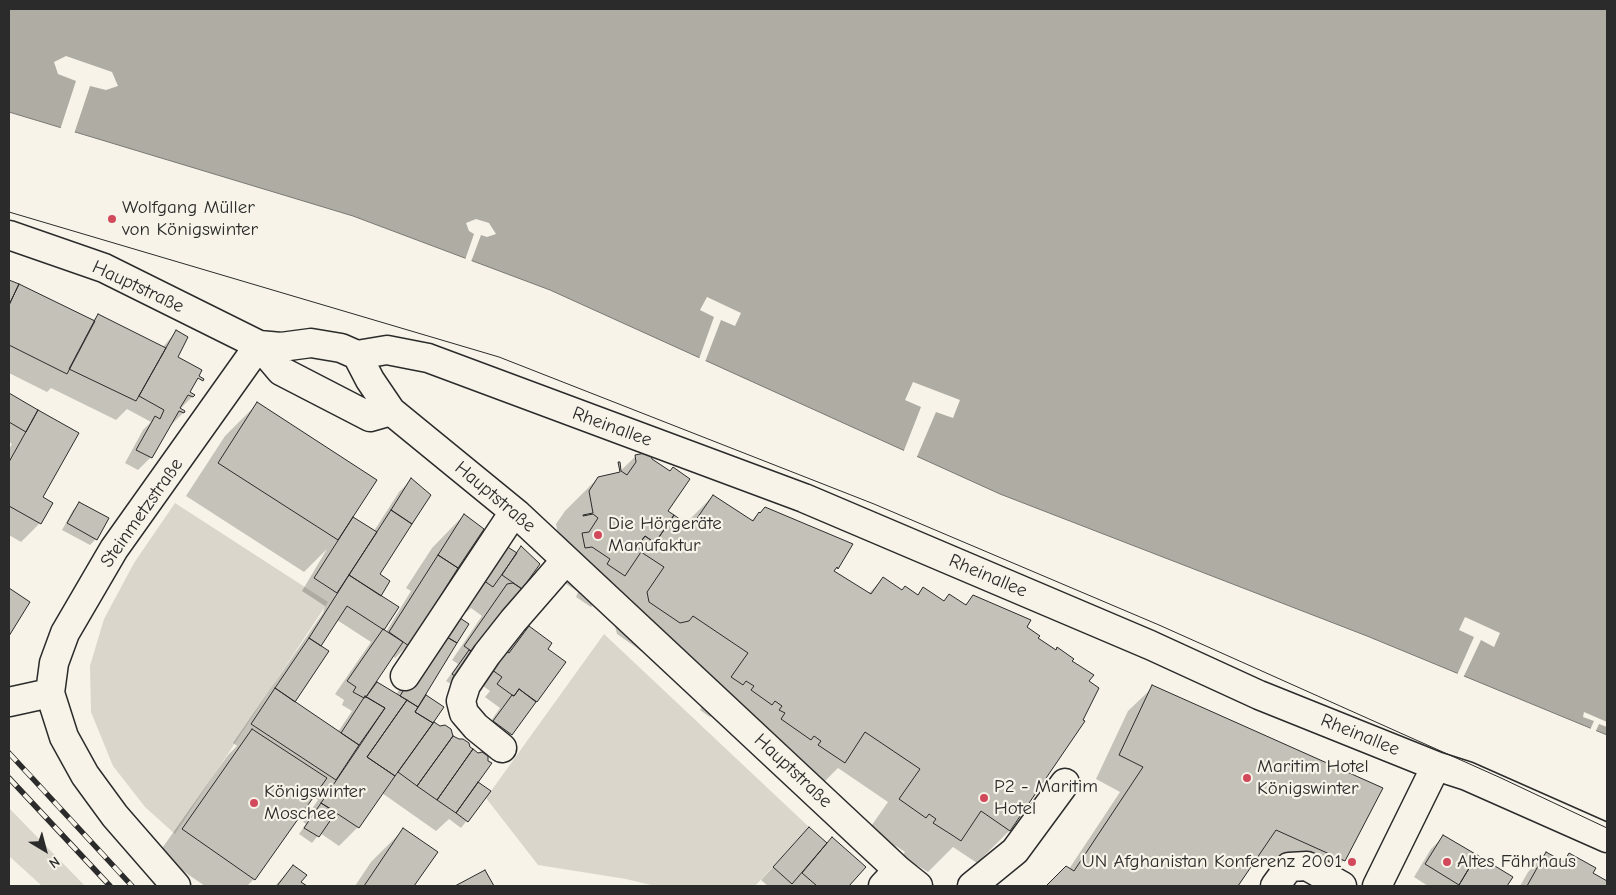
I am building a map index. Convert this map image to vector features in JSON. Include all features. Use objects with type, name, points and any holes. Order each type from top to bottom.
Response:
[{"type":"street","name":"Hauptstraße","points":[[9,235],[104,268],[259,345],[281,347],[311,343],[341,348],[357,354],[370,380],[391,411],[514,512],[566,560],[900,881]]},
{"type":"street","points":[[259,345],[281,371],[370,417],[391,411]]},
{"type":"street","name":"Steinmetzstraße","points":[[50,693],[54,663],[65,633],[114,549],[259,345]]},
{"type":"street","name":"Rheinallee","points":[[357,354],[387,350],[428,358],[804,498],[1150,645],[1259,695],[1436,766],[1467,776],[1607,838]]},
{"type":"street","points":[[405,676],[514,512]]},
{"type":"street","points":[[502,748],[476,727],[464,713],[462,702],[466,685],[513,621],[566,560]]},
{"type":"street","points":[[9,702],[50,693],[64,737],[85,775],[114,816],[176,886]]},
{"type":"street","points":[[1377,886],[1436,766]]},
{"type":"street","points":[[972,886],[1015,852],[1066,783]]},
{"type":"street","points":[[1275,886],[1289,867],[1307,866],[1342,886]]},
{"type":"shaded area","points":[[9,9],[1607,9],[1607,735],[1367,636],[1000,494],[550,290],[353,216],[9,112]]},
{"type":"shaded area","points":[[175,503],[328,602],[175,834],[145,807],[113,766],[91,712],[90,666],[104,619],[134,563]]},
{"type":"shaded area","points":[[604,634],[809,827],[755,886],[655,886],[626,879],[538,865],[486,798]]},
{"type":"shaded area","points":[[9,808],[85,886],[42,886],[9,856]]},
{"type":"pier","points":[[66,56],[112,72],[118,86],[106,90],[90,86],[74,134],[60,130],[76,81],[58,74],[54,62]]},
{"type":"pier","points":[[476,219],[489,223],[496,234],[487,237],[481,235],[471,262],[465,260],[474,234],[469,231],[466,223]]},
{"type":"pier","points":[[707,297],[741,313],[735,326],[721,320],[705,362],[699,359],[714,317],[700,310]]},
{"type":"pier","points":[[913,382],[960,400],[953,418],[936,412],[916,459],[903,453],[921,407],[905,400]]},
{"type":"pier","points":[[1465,617],[1500,633],[1494,647],[1481,640],[1463,678],[1457,675],[1474,637],[1459,630]]},
{"type":"pier","points":[[1584,712],[1607,722],[1607,727],[1599,724],[1595,733],[1590,730],[1594,721],[1583,717]]},
{"type":"building","points":[[9,280],[19,284],[9,305]]},
{"type":"building","points":[[19,284],[95,321],[67,374],[9,345],[9,305]]},
{"type":"building","points":[[98,314],[166,348],[136,401],[69,369]]},
{"type":"building","points":[[176,330],[188,337],[178,357],[202,370],[199,376],[204,379],[203,381],[198,378],[190,392],[195,395],[193,397],[188,395],[180,408],[185,411],[184,413],[179,411],[152,458],[136,450],[155,416],[160,419],[164,410],[139,396]]},
{"type":"building","points":[[9,393],[38,410],[26,432],[9,422]]},
{"type":"building","points":[[257,402],[377,480],[338,540],[218,463]]},
{"type":"building","points":[[38,410],[79,433],[43,497],[53,503],[41,524],[9,506],[9,462]]},
{"type":"building","points":[[650,452],[652,459],[670,471],[673,467],[690,479],[668,511],[674,515],[655,543],[645,536],[637,547],[641,552],[625,576],[607,564],[610,559],[592,547],[585,548],[582,533],[589,532],[598,518],[593,514],[583,515],[593,513],[589,491],[598,477],[620,472],[618,462],[620,462],[621,471],[627,475],[636,462],[635,455]]},
{"type":"building","points":[[411,478],[431,495],[412,524],[391,510]]},
{"type":"building","points":[[713,495],[753,521],[765,507],[853,544],[838,569],[837,567],[834,571],[871,594],[883,577],[902,590],[905,586],[918,595],[923,587],[944,601],[949,594],[966,605],[973,595],[1031,620],[1027,627],[1040,636],[1038,638],[1056,650],[1057,647],[1074,659],[1072,661],[1094,675],[1089,681],[1099,688],[1083,720],[1085,721],[1010,831],[981,811],[961,841],[933,823],[936,819],[929,814],[926,818],[899,799],[920,769],[865,732],[845,763],[818,745],[821,741],[814,736],[811,740],[781,719],[785,713],[779,710],[782,706],[775,701],[772,705],[751,690],[754,686],[746,681],[743,685],[731,677],[748,653],[693,616],[689,621],[680,623],[649,602],[647,592],[664,567],[641,552],[637,547],[645,536],[655,543],[674,515],[691,527]]},
{"type":"building","points":[[79,502],[109,518],[97,540],[67,523]]},
{"type":"building","points":[[391,510],[412,524],[380,574],[390,581],[381,596],[349,575]]},
{"type":"building","points":[[464,514],[484,529],[458,568],[438,555]]},
{"type":"building","points":[[353,517],[377,532],[337,593],[314,578]]},
{"type":"building","points":[[500,542],[517,553],[493,587],[477,576]]},
{"type":"building","points":[[521,546],[540,564],[522,589],[502,575]]},
{"type":"building","points":[[438,555],[458,568],[409,646],[389,632]]},
{"type":"building","points":[[349,575],[399,607],[384,630],[347,606],[321,646],[309,638]]},
{"type":"building","points":[[513,583],[522,589],[477,655],[464,646],[507,584]]},
{"type":"building","points":[[9,588],[30,602],[9,636]]},
{"type":"building","points":[[457,616],[469,624],[457,643],[445,636]]},
{"type":"building","points":[[529,626],[552,643],[548,649],[566,662],[537,702],[519,689],[514,696],[512,695],[497,684],[502,677],[488,667],[502,648],[509,653]]},
{"type":"building","points":[[383,629],[403,642],[364,698],[353,692],[356,687],[347,681]]},
{"type":"building","points":[[439,632],[457,643],[418,707],[400,696]]},
{"type":"building","points":[[309,638],[329,651],[295,702],[275,688]]},
{"type":"building","points":[[469,650],[477,655],[461,680],[452,674]]},
{"type":"building","points":[[377,682],[407,700],[367,757],[395,776],[359,828],[321,803],[385,708],[366,697]]},
{"type":"building","name":"Maritim Hotel Königswinter","points":[[1152,685],[1383,788],[1345,861],[1276,830],[1238,886],[1046,886],[1066,866],[1074,871],[1143,767],[1119,755]]},
{"type":"building","points":[[275,688],[359,745],[336,780],[251,724]]},
{"type":"building","points":[[519,689],[536,702],[512,735],[493,721],[512,695],[514,696]]},
{"type":"building","points":[[426,695],[444,707],[433,723],[415,712]]},
{"type":"building","points":[[365,696],[385,708],[359,745],[341,733]]},
{"type":"building","points":[[407,700],[418,707],[415,712],[433,723],[395,776],[367,757]]},
{"type":"building","points":[[434,722],[451,729],[453,736],[417,786],[398,772]]},
{"type":"building","name":"Königswinter Moschee","points":[[252,729],[327,778],[255,880],[182,829]]},
{"type":"building","points":[[453,736],[463,739],[473,749],[437,800],[417,786]]},
{"type":"building","points":[[473,749],[478,753],[482,752],[488,756],[488,761],[492,763],[456,813],[437,800]]},
{"type":"building","points":[[478,782],[491,791],[468,822],[456,813]]},
{"type":"building","points":[[321,803],[336,812],[319,837],[304,828]]},
{"type":"building","points":[[809,827],[827,843],[792,884],[773,867]]},
{"type":"building","points":[[403,828],[438,852],[414,886],[364,886]]},
{"type":"building","points":[[1443,835],[1477,855],[1459,885],[1425,864]]},
{"type":"building","points":[[832,837],[866,867],[849,886],[817,886],[802,873]]},
{"type":"building","points":[[1546,852],[1564,862],[1569,853],[1596,868],[1593,873],[1607,881],[1607,886],[1527,886]]},
{"type":"building","points":[[1477,855],[1513,877],[1507,886],[1459,885]]},
{"type":"building","points":[[293,865],[307,875],[301,882],[307,886],[277,886]]},
{"type":"building","points":[[485,870],[494,886],[455,886]]},
{"type":"tram line","points":[[9,212],[499,357],[874,504],[1159,625],[1501,778],[1607,828]]},
{"type":"railway","points":[[9,753],[132,886]]},
{"type":"railway","points":[[9,778],[110,886]]},
{"type":"place","name":"Wolfgang Müller von Königswinter","points":[[112,219]]},
{"type":"place","name":"Die Hörgeräte Manufaktur","points":[[598,535]]},
{"type":"place","name":"Maritim Hotel Königswinter","points":[[1247,778]]},
{"type":"place","name":"P2 - Maritim Hotel","points":[[984,798]]},
{"type":"place","name":"Königswinter Moschee","points":[[254,803]]},
{"type":"place","name":"UN Afghanistan Konferenz 2001","points":[[1352,862]]},
{"type":"place","name":"Altes Fährhaus","points":[[1447,862]]}]
